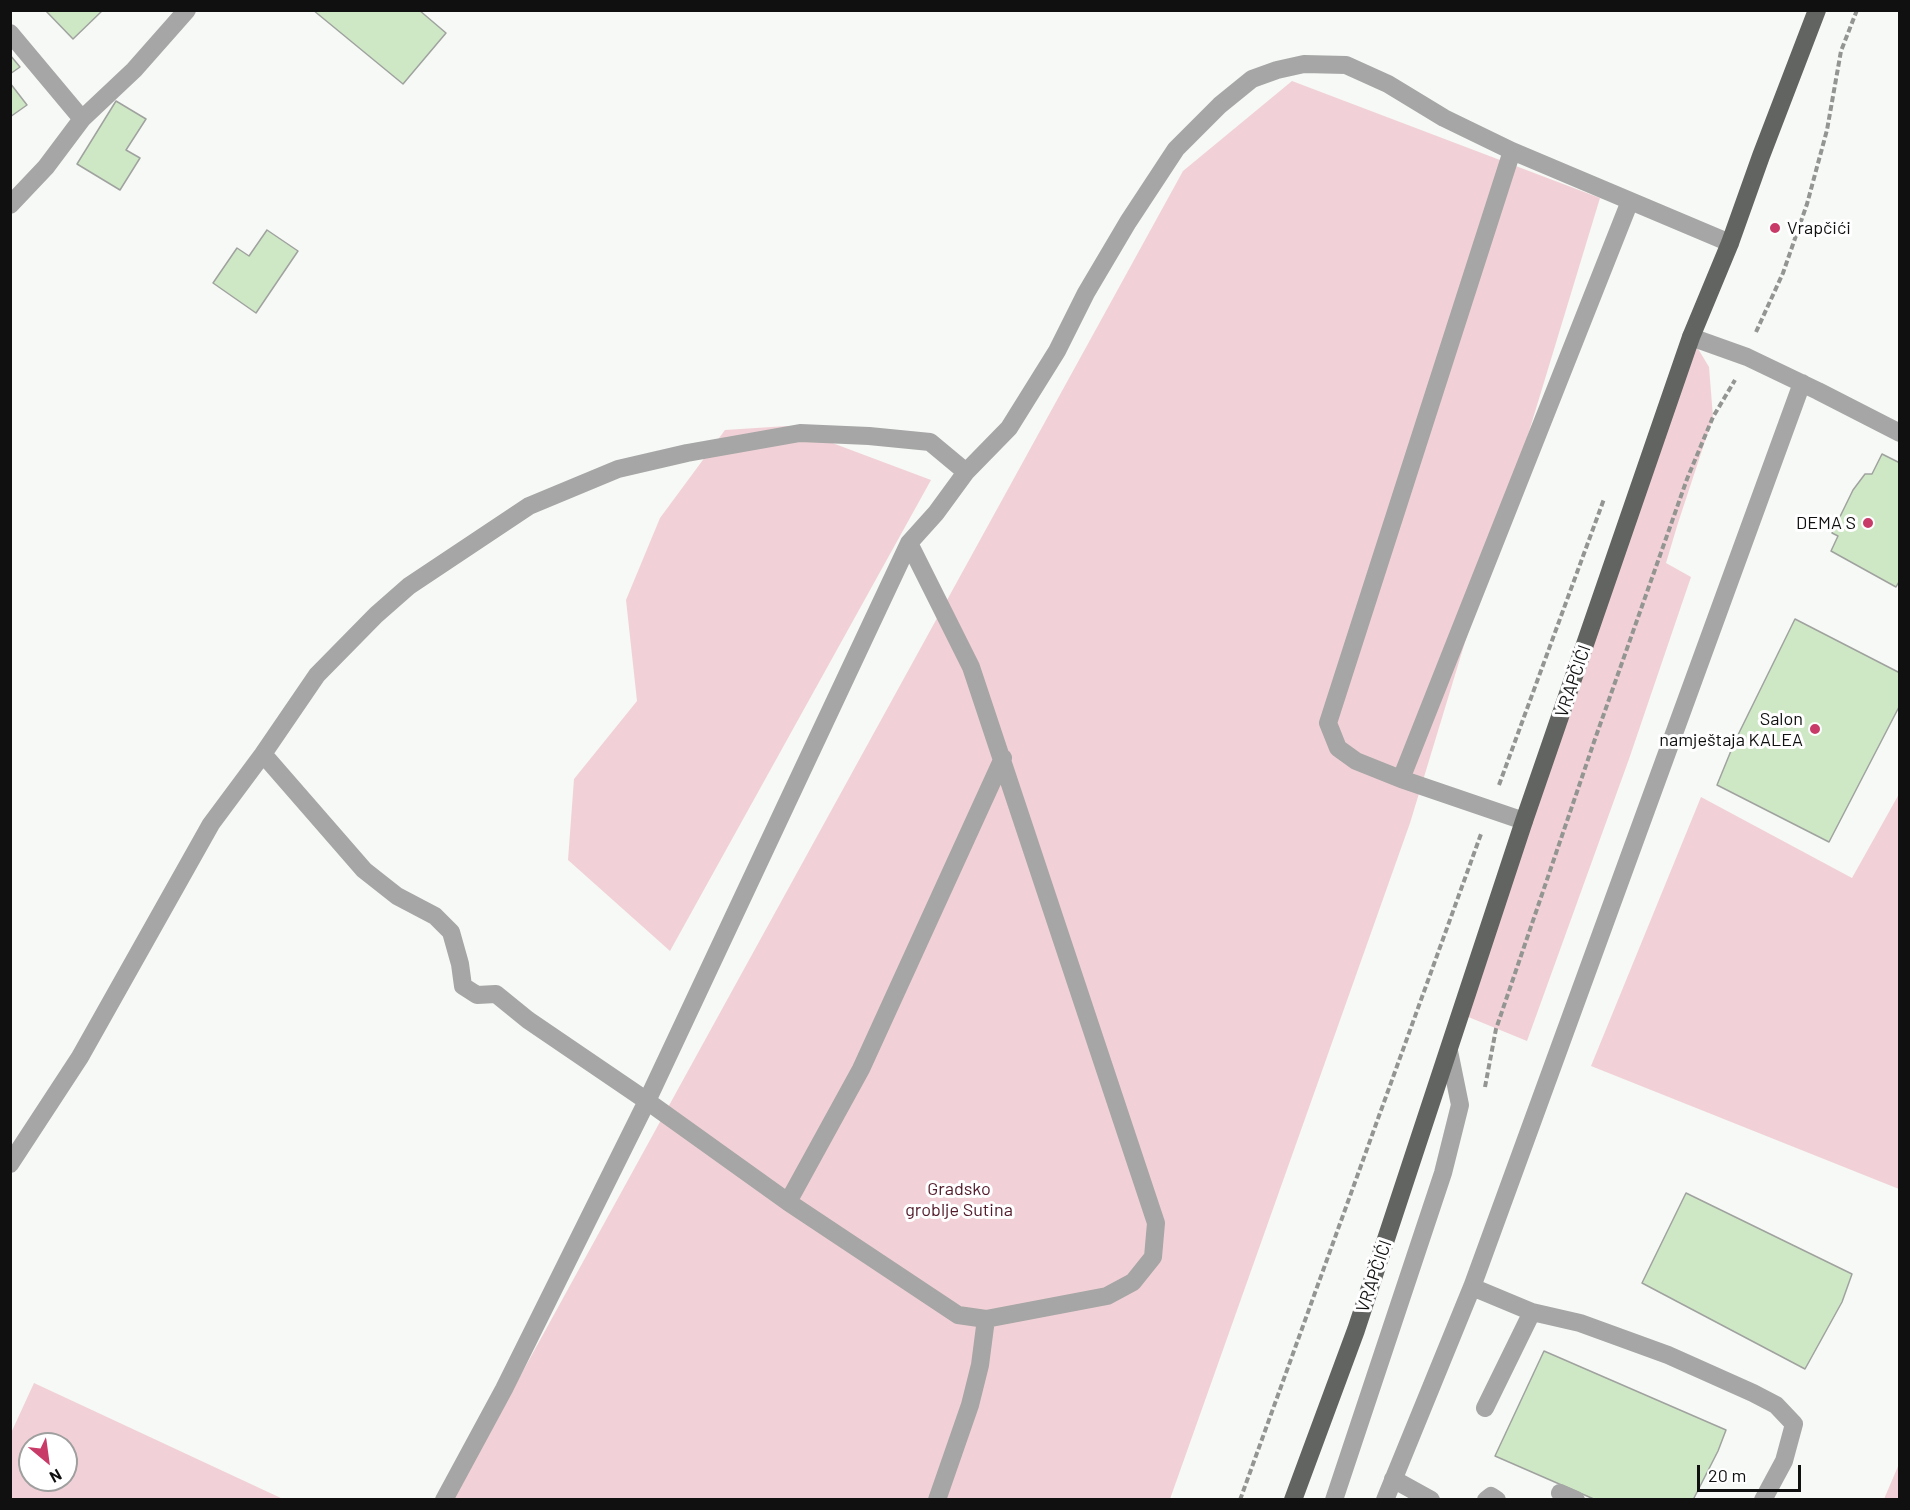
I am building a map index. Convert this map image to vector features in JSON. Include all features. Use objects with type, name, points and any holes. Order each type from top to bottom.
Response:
[{"type":"main road","name":"VRAPČIĆI","points":[[1293,1500],[1359,1319],[1524,821],[1691,337],[1730,243],[1817,10]]},
{"type":"street","points":[[10,205],[46,167],[82,119],[134,70],[187,10]]},
{"type":"street","points":[[10,33],[82,119]]},
{"type":"street","points":[[444,1500],[504,1389],[647,1101],[909,543],[936,513],[966,472],[1009,428],[1057,351],[1086,293],[1128,222],[1176,149],[1220,105],[1252,79],[1277,70],[1304,64],[1346,65],[1388,84],[1444,118],[1512,151],[1730,243]]},
{"type":"street","points":[[1512,151],[1328,723],[1338,748],[1356,761],[1401,779],[1524,821]]},
{"type":"street","points":[[1401,779],[1630,201]]},
{"type":"street","points":[[1691,337],[1747,357],[1899,433]]},
{"type":"street","points":[[1385,1500],[1472,1287],[1802,383]]},
{"type":"street","points":[[10,1164],[80,1057],[211,824],[317,675],[376,615],[409,586],[529,506],[618,470],[687,453],[800,433],[869,436],[930,442],[966,472]]},
{"type":"street","points":[[262,754],[364,870],[397,896],[435,916],[451,932],[460,964],[463,986],[477,995],[496,993],[528,1020],[647,1101],[788,1202],[958,1315],[986,1319],[1107,1296],[1133,1282],[1153,1257],[1156,1223],[971,667],[909,543]]},
{"type":"street","points":[[788,1202],[861,1069],[1003,758]]},
{"type":"street","name":"VRAPČIĆI","points":[[1334,1500],[1443,1173],[1460,1105],[1449,1052]]},
{"type":"street","points":[[1472,1287],[1532,1312],[1580,1323],[1657,1351],[1753,1393],[1776,1406],[1794,1424],[1784,1461],[1763,1500]]},
{"type":"street","points":[[1485,1408],[1532,1312]]},
{"type":"street","points":[[937,1500],[970,1405],[980,1365],[986,1319]]},
{"type":"street","points":[[1393,1479],[1431,1500]]},
{"type":"street","points":[[1486,1500],[1491,1496],[1497,1500]]},
{"type":"path","points":[[1485,1089],[1496,1029],[1687,479],[1713,417],[1728,395],[1747,357],[1783,273],[1808,204],[1827,130],[1841,51],[1857,10]]},
{"type":"path","points":[[1240,1500],[1604,498]]},
{"type":"green space","name":"Gradsko groblje Sutina","points":[[1292,81],[1600,198],[1410,823],[1170,1499],[452,1500],[1183,171]]},
{"type":"green space","points":[[1691,337],[1709,367],[1713,417],[1666,563],[1691,577],[1629,759],[1527,1041],[1461,1014]]},
{"type":"green space","points":[[787,426],[931,480],[670,951],[568,860],[574,779],[637,701],[626,600],[660,518],[725,430]]},
{"type":"green space","points":[[1899,794],[1899,1189],[1591,1066],[1701,797],[1852,878]]},
{"type":"green space","points":[[34,1383],[283,1499],[11,1499],[11,1433]]},
{"type":"green space","points":[[1899,1464],[1899,1499],[1884,1499]]},
{"type":"building","points":[[45,10],[103,10],[73,39]]},
{"type":"building","points":[[313,10],[419,10],[446,33],[403,84]]},
{"type":"building","points":[[10,55],[20,67],[10,74]]},
{"type":"building","points":[[10,83],[27,105],[10,117]]},
{"type":"building","points":[[116,101],[146,119],[126,150],[140,158],[120,190],[77,164]]},
{"type":"building","points":[[267,230],[298,251],[256,313],[213,283],[237,248],[249,256]]},
{"type":"building","name":"DEMA S","points":[[1882,454],[1900,463],[1900,580],[1896,587],[1831,551],[1838,536],[1832,533],[1853,490],[1865,474],[1872,474]]},
{"type":"building","name":"Salon namještaja KALEA","points":[[1795,619],[1900,673],[1900,705],[1829,842],[1717,785],[1735,741]]},
{"type":"building","points":[[1686,1193],[1852,1274],[1842,1302],[1805,1369],[1642,1283]]},
{"type":"building","points":[[1544,1351],[1726,1430],[1693,1500],[1596,1500],[1495,1456]]},
{"type":"place","name":"Vrapčići","points":[[1775,228]]},
{"type":"place","name":"DEMA S","points":[[1868,523]]},
{"type":"place","name":"Salon namještaja KALEA","points":[[1815,729]]}]
